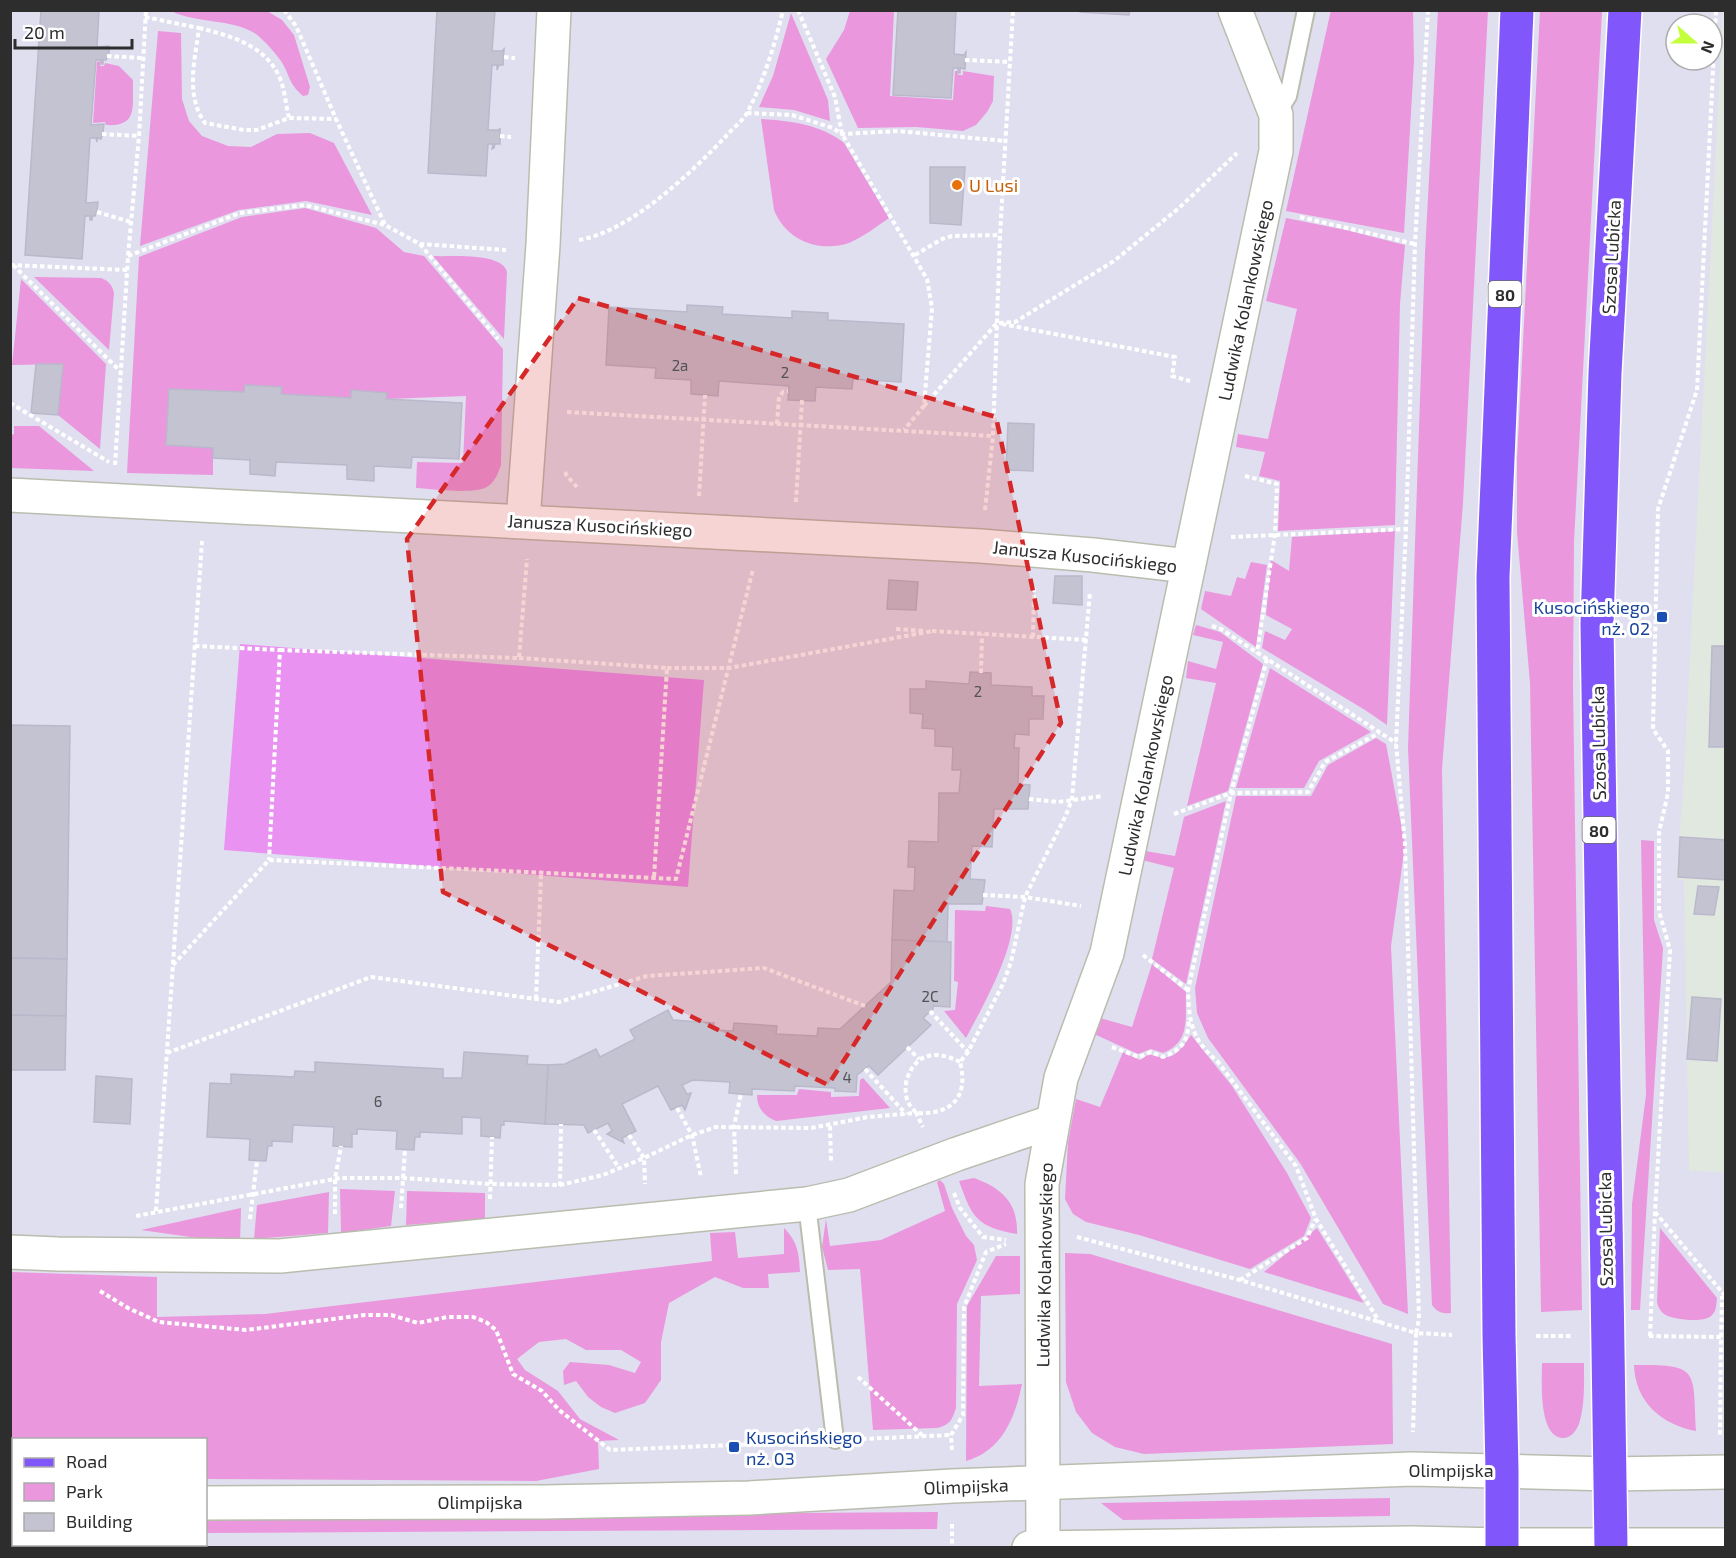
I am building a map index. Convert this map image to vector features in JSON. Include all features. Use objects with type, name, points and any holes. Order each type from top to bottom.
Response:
[{"type":"main road","name":"80","points":[[1502,1546],[1493,577],[1517,10]]},
{"type":"main road","name":"Szosa Lubicka","points":[[1611,1546],[1597,624],[1605,373],[1625,10]]},
{"type":"street","points":[[527,521],[531,408],[543,245],[554,10]]},
{"type":"street","name":"Ludwika Kolankowskiego","points":[[1043,1547],[1042,1184],[1051,1122],[1061,1078],[1076,1032],[1107,953],[1276,151],[1276,115],[1235,10]]},
{"type":"street","name":"Janusza Kusocińskiego","points":[[10,495],[762,533],[1093,555],[1191,553]]},
{"type":"street","points":[[10,1252],[280,1256],[807,1204],[849,1195],[957,1154],[1051,1122]]},
{"type":"street","name":"Olimpijska","points":[[207,1503],[544,1502],[749,1497],[952,1486],[1412,1469],[1611,1474],[1725,1472]]},
{"type":"street","points":[[1029,1548],[1412,1543],[1502,1546],[1725,1545]]},
{"type":"lane","points":[[1276,115],[1288,96],[1306,10]]},
{"type":"lane","points":[[807,1204],[835,1440]]},
{"type":"path","points":[[115,472],[146,10]]},
{"type":"path","points":[[285,10],[296,26],[385,225]]},
{"type":"path","points":[[420,244],[519,251],[594,237],[615,228],[664,194],[707,156],[747,113],[763,76],[783,10]]},
{"type":"path","points":[[798,10],[835,97],[842,134],[927,279],[932,308],[924,406]]},
{"type":"path","points":[[981,546],[993,436],[1000,235],[1013,10]]},
{"type":"path","points":[[1413,1436],[1416,1333],[1419,1319],[1406,857],[1396,743],[1406,529],[1415,244],[1428,10]]},
{"type":"path","points":[[1650,1336],[1654,1212],[1670,950],[1659,911],[1659,832],[1668,793],[1668,752],[1653,729],[1658,509],[1697,390],[1716,10]]},
{"type":"path","points":[[145,17],[233,37],[250,45],[274,66],[282,83],[289,118]]},
{"type":"path","points":[[199,28],[192,80],[194,100],[205,123],[257,130],[289,118],[336,118]]},
{"type":"path","points":[[107,56],[143,58]]},
{"type":"path","points":[[966,60],[1010,62]]},
{"type":"path","points":[[747,113],[792,115],[833,128],[842,134],[898,131],[1005,141]]},
{"type":"path","points":[[904,431],[997,323],[1015,322],[1114,261],[1179,208],[1276,115]]},
{"type":"path","points":[[102,134],[139,136]]},
{"type":"path","points":[[128,256],[240,213],[305,205],[385,225],[420,244],[503,344]]},
{"type":"path","points":[[1264,208],[1415,244]]},
{"type":"path","points":[[97,212],[130,222]]},
{"type":"path","points":[[915,255],[942,239],[952,236],[1000,235]]},
{"type":"path","points":[[12,265],[127,270]]},
{"type":"path","points":[[12,265],[121,372]]},
{"type":"path","points":[[997,323],[1175,357],[1172,376],[1226,389]]},
{"type":"path","points":[[777,424],[779,397],[783,392],[788,391]]},
{"type":"path","points":[[698,530],[705,395]]},
{"type":"path","points":[[794,535],[801,400]]},
{"type":"path","points":[[10,403],[115,465]]},
{"type":"path","points":[[531,408],[993,436]]},
{"type":"path","points":[[1209,466],[1277,484],[1275,534],[1257,653]]},
{"type":"path","points":[[564,467],[567,476],[579,489]]},
{"type":"path","points":[[205,505],[156,1210],[335,1179],[403,1178],[490,1184],[560,1185],[619,1168],[692,1135],[716,1127],[791,1130],[868,1117],[938,1112],[950,1108],[961,1094],[964,1077],[960,1062]]},
{"type":"path","points":[[519,658],[527,521]]},
{"type":"path","points":[[1191,553],[1275,534],[1406,529]]},
{"type":"path","points":[[269,860],[676,879],[762,533]]},
{"type":"path","points":[[1033,637],[1034,550]]},
{"type":"path","points":[[960,1062],[968,1052],[1003,984],[1011,962],[1025,897],[1072,799],[1093,555]]},
{"type":"path","points":[[1179,614],[1221,629],[1396,743]]},
{"type":"path","points":[[896,629],[1087,640]]},
{"type":"path","points":[[195,646],[519,658],[667,668],[729,668],[933,631]]},
{"type":"path","points":[[981,672],[982,634]]},
{"type":"path","points":[[173,965],[269,860],[280,650]]},
{"type":"path","points":[[1076,1032],[1139,1057],[1151,1052],[1163,1057],[1178,1051],[1188,1034],[1188,990],[1231,793],[1267,659]]},
{"type":"path","points":[[654,878],[667,668]]},
{"type":"path","points":[[1133,829],[1231,793],[1308,792],[1325,762],[1379,733]]},
{"type":"path","points":[[1029,799],[1058,802],[1141,792]]},
{"type":"path","points":[[536,999],[541,875]]},
{"type":"path","points":[[983,895],[1025,897],[1114,921],[1188,990]]},
{"type":"path","points":[[167,1053],[371,977],[559,1002],[647,976],[764,968],[865,1006]]},
{"type":"path","points":[[930,1011],[968,1052]]},
{"type":"path","points":[[1189,1014],[1195,1034],[1204,1050],[1218,1062],[1296,1166],[1316,1219],[1380,1323]]},
{"type":"path","points":[[1725,1041],[1725,1110]]},
{"type":"path","points":[[907,1047],[919,1059]]},
{"type":"path","points":[[916,1113],[907,1101],[906,1084],[910,1070],[919,1059],[942,1055],[960,1062]]},
{"type":"path","points":[[865,1069],[906,1114]]},
{"type":"path","points":[[723,1212],[734,1126],[741,1094]]},
{"type":"path","points":[[677,1108],[692,1135],[723,1212]]},
{"type":"path","points":[[561,1124],[560,1185],[564,1228]]},
{"type":"path","points":[[594,1130],[619,1168]]},
{"type":"path","points":[[629,1135],[644,1158],[647,1219]]},
{"type":"path","points":[[490,1235],[492,1137]]},
{"type":"path","points":[[334,1250],[335,1179],[341,1146]]},
{"type":"path","points":[[398,1244],[405,1149]]},
{"type":"path","points":[[247,1254],[257,1161]]},
{"type":"path","points":[[1654,1212],[1724,1296],[1721,1337],[1720,1440]]},
{"type":"path","points":[[1240,1280],[1307,1238],[1316,1219]]},
{"type":"path","points":[[1073,1236],[1240,1280],[1416,1333],[1452,1335]]},
{"type":"path","points":[[952,1548],[951,1435],[963,1415],[964,1307],[986,1252],[1012,1241]]},
{"type":"path","points":[[58,1254],[103,1294],[159,1322],[246,1330],[365,1315],[391,1315],[418,1323],[447,1317],[473,1317],[496,1329],[513,1374],[542,1391],[559,1410],[610,1450],[951,1435]]},
{"type":"path","points":[[1639,1335],[1721,1337]]},
{"type":"path","points":[[1536,1336],[1575,1336]]},
{"type":"path","points":[[824,1346],[924,1436]]},
{"type":"highlighted area","points":[[578,298],[996,417],[1061,723],[828,1085],[443,892],[407,539]]},
{"type":"shaded area","points":[[1725,11],[1725,1172],[1689,1171],[1684,880],[1676,879],[1683,793],[1720,72],[1724,72],[1723,12]]},
{"type":"shaded area","points":[[240,644],[704,680],[688,887],[224,850]]},
{"type":"green space","points":[[1331,10],[1413,11],[1414,61],[1404,233],[1286,211]]},
{"type":"green space","points":[[1488,10],[1463,503],[1442,769],[1451,1313],[1445,1313],[1438,1311],[1432,1305],[1408,748],[1425,253],[1438,11]]},
{"type":"green space","points":[[171,11],[267,11],[282,20],[294,35],[310,87],[308,95],[303,96],[298,91],[281,61],[256,34],[236,25],[192,18]]},
{"type":"green space","points":[[850,11],[894,11],[890,96],[953,100],[955,71],[958,75],[963,75],[963,71],[994,76],[993,101],[987,112],[976,125],[963,131],[916,127],[858,128],[826,59],[844,30]]},
{"type":"green space","points":[[1540,11],[1602,11],[1574,542],[1573,684],[1582,1310],[1541,1312],[1530,683],[1517,532],[1517,459]]},
{"type":"green space","points":[[791,13],[828,100],[830,121],[794,110],[759,107],[773,76]]},
{"type":"green space","points":[[158,31],[181,33],[182,99],[189,121],[202,136],[228,146],[251,147],[277,134],[310,133],[334,143],[372,215],[306,201],[239,210],[140,246]]},
{"type":"green space","points":[[100,61],[100,66],[104,66],[105,63],[119,66],[133,80],[132,113],[124,122],[117,125],[106,125],[105,122],[93,123],[97,62]]},
{"type":"green space","points":[[761,119],[794,122],[815,128],[844,143],[889,218],[859,238],[837,246],[815,245],[795,236],[786,229],[774,210]]},
{"type":"green space","points":[[305,208],[376,228],[404,252],[424,256],[503,349],[501,465],[491,484],[485,488],[451,491],[416,488],[417,462],[463,463],[466,396],[386,399],[386,393],[351,391],[351,398],[281,394],[282,388],[244,392],[169,389],[166,445],[213,448],[213,475],[127,473],[139,257],[242,217]]},
{"type":"green space","points":[[1286,218],[1405,245],[1400,304],[1395,525],[1278,531],[1280,481],[1259,476],[1265,452],[1236,447],[1238,434],[1268,439],[1297,309],[1266,301]]},
{"type":"green space","points":[[433,256],[486,258],[503,266],[507,272],[504,339]]},
{"type":"green space","points":[[34,277],[101,278],[108,282],[114,293],[109,350]]},
{"type":"green space","points":[[21,279],[106,364],[100,449],[58,415],[62,364],[12,365]]},
{"type":"green space","points":[[14,426],[39,426],[94,471],[11,468],[11,435],[14,434]]},
{"type":"green space","points":[[1395,531],[1387,725],[1262,648],[1265,631],[1285,640],[1292,629],[1266,615],[1271,560],[1289,571],[1292,537]]},
{"type":"green space","points":[[1251,562],[1267,565],[1256,647],[1201,609],[1205,591],[1231,596],[1237,577],[1245,579]]},
{"type":"green space","points":[[1196,625],[1220,632],[1263,664],[1228,791],[1187,806],[1216,683],[1186,678],[1188,661],[1216,669],[1223,642],[1193,635]]},
{"type":"green space","points":[[1270,668],[1371,732],[1319,761],[1304,788],[1236,788]]},
{"type":"green space","points":[[1376,738],[1386,744],[1405,845],[1391,946],[1408,1314],[1383,1304],[1300,1163],[1208,1038],[1197,1013],[1195,988],[1236,796],[1311,796],[1328,765]]},
{"type":"green space","points":[[1226,801],[1186,984],[1152,959],[1174,868],[1142,860],[1145,851],[1175,856],[1184,817]]},
{"type":"green space","points":[[1641,840],[1654,841],[1654,920],[1663,948],[1640,1310],[1631,1310],[1632,1204],[1646,1095]]},
{"type":"green space","points":[[986,906],[1010,909],[1011,937],[990,993],[966,1038],[944,1011],[955,1010],[958,982],[954,981],[955,910],[985,911]]},
{"type":"green space","points":[[1152,964],[1186,992],[1185,1028],[1178,1042],[1163,1053],[1151,1049],[1138,1054],[1094,1034],[1100,1018],[1132,1027]]},
{"type":"green space","points":[[1191,1035],[1232,1086],[1287,1173],[1311,1218],[1304,1236],[1250,1269],[1139,1235],[1086,1222],[1073,1214],[1065,1199],[1068,1142],[1076,1099],[1100,1107],[1123,1052],[1140,1060],[1149,1054],[1169,1057],[1178,1051]]},
{"type":"green space","points":[[863,1078],[890,1108],[776,1121],[762,1111],[757,1100],[757,1095],[797,1095],[799,1089],[831,1092],[831,1097],[859,1096],[860,1080]]},
{"type":"green space","points":[[974,1178],[993,1187],[1006,1198],[1015,1214],[1017,1234],[993,1228],[978,1219],[968,1204],[959,1181]]},
{"type":"green space","points":[[940,1180],[944,1184],[952,1208],[966,1236],[974,1245],[977,1260],[957,1304],[956,1408],[950,1421],[937,1428],[873,1430],[860,1269],[828,1270],[822,1247],[826,1219],[830,1246],[881,1240],[945,1211],[937,1182]]},
{"type":"green space","points":[[340,1189],[395,1191],[391,1226],[341,1233]]},
{"type":"green space","points":[[407,1191],[485,1193],[485,1219],[406,1225]]},
{"type":"green space","points":[[329,1192],[328,1233],[254,1239],[257,1205]]},
{"type":"green space","points":[[241,1208],[240,1244],[141,1230]]},
{"type":"green space","points":[[784,1228],[797,1248],[800,1272],[768,1274],[769,1288],[743,1288],[715,1277],[669,1303],[661,1342],[661,1380],[645,1403],[615,1413],[601,1407],[588,1397],[576,1381],[564,1385],[563,1371],[570,1362],[609,1365],[635,1373],[641,1362],[621,1350],[586,1350],[566,1339],[539,1342],[517,1359],[525,1370],[558,1391],[580,1419],[619,1440],[598,1441],[599,1469],[536,1481],[207,1479],[207,1438],[12,1438],[11,1478],[11,1272],[157,1277],[157,1317],[265,1314],[712,1261],[710,1233],[735,1232],[738,1258],[784,1254]]},
{"type":"green space","points":[[1317,1228],[1364,1303],[1264,1272]]},
{"type":"green space","points":[[1660,1228],[1717,1298],[1716,1308],[1711,1316],[1688,1320],[1668,1316],[1659,1309],[1657,1302]]},
{"type":"green space","points":[[1065,1253],[1090,1254],[1392,1344],[1393,1444],[1144,1454],[1115,1447],[1092,1433],[1076,1412],[1066,1382]]},
{"type":"green space","points":[[996,1256],[1020,1256],[1020,1294],[981,1296],[979,1386],[1022,1384],[1011,1421],[1005,1432],[989,1450],[966,1461],[967,1306]]},
{"type":"green space","points":[[1542,1363],[1584,1363],[1581,1417],[1575,1432],[1566,1438],[1555,1435],[1545,1418]]},
{"type":"green space","points":[[1634,1365],[1671,1366],[1682,1369],[1689,1375],[1694,1395],[1696,1431],[1672,1423],[1653,1410],[1639,1390]]},
{"type":"green space","points":[[1390,1498],[1390,1516],[1123,1520],[1101,1503]]},
{"type":"green space","points":[[938,1512],[937,1529],[207,1533],[207,1517]]},
{"type":"building","points":[[41,10],[99,10],[97,47],[109,46],[109,54],[106,60],[103,60],[103,64],[101,60],[96,60],[91,125],[104,124],[101,139],[97,138],[97,142],[96,138],[90,138],[86,203],[98,202],[92,220],[90,216],[85,216],[82,259],[25,255]]},
{"type":"building","points":[[437,10],[495,10],[492,51],[504,49],[503,65],[499,65],[497,70],[497,65],[492,65],[488,130],[499,130],[500,128],[500,144],[495,144],[492,149],[493,144],[488,144],[486,176],[428,173]]},
{"type":"building","points":[[898,10],[956,10],[954,54],[964,55],[966,52],[965,69],[960,68],[960,73],[958,73],[958,68],[953,68],[951,98],[893,95]]},
{"type":"building","points":[[1080,10],[1130,10],[1129,15],[1080,12]]},
{"type":"building","points":[[930,167],[965,167],[961,225],[930,223]]},
{"type":"building","points":[[687,305],[723,307],[722,314],[792,318],[792,311],[828,313],[828,320],[904,324],[901,382],[853,379],[852,389],[816,387],[815,401],[788,400],[789,386],[719,381],[718,396],[691,394],[691,380],[655,378],[656,368],[606,365],[609,307],[687,312]]},
{"type":"building","points":[[36,364],[63,364],[58,415],[31,413]]},
{"type":"building","points":[[245,385],[282,387],[281,394],[351,398],[351,390],[387,393],[386,399],[462,403],[459,459],[412,457],[411,468],[374,466],[374,481],[347,479],[347,465],[276,462],[275,476],[250,474],[250,460],[213,458],[213,448],[166,445],[169,389],[244,392]]},
{"type":"building","points":[[1008,423],[1034,424],[1033,471],[1006,470]]},
{"type":"building","points":[[1055,576],[1082,576],[1082,605],[1053,603]]},
{"type":"building","points":[[889,580],[918,582],[916,610],[887,609]]},
{"type":"building","points":[[1712,646],[1726,646],[1726,747],[1709,747]]},
{"type":"building","points":[[970,672],[991,673],[991,685],[1032,687],[1032,696],[1044,696],[1043,719],[1029,719],[1029,735],[1015,734],[1014,748],[1019,748],[1018,784],[1030,785],[1028,809],[994,809],[992,847],[972,846],[970,879],[985,880],[982,904],[948,904],[947,942],[892,940],[894,890],[914,891],[915,867],[908,867],[909,841],[938,842],[939,793],[959,793],[961,770],[952,770],[953,747],[935,746],[935,729],[922,728],[923,714],[910,713],[910,689],[926,689],[926,681],[969,684]]},
{"type":"building","points":[[10,725],[70,726],[67,959],[10,958]]},
{"type":"building","points":[[1680,837],[1726,840],[1726,880],[1678,877]]},
{"type":"building","points":[[1698,886],[1719,887],[1714,915],[1694,914]]},
{"type":"building","points":[[892,940],[951,942],[950,1007],[933,1006],[933,1009],[923,1018],[931,1025],[878,1075],[869,1066],[857,1075],[856,1092],[835,1091],[835,1088],[795,1086],[794,1091],[752,1089],[752,1095],[729,1093],[730,1082],[693,1080],[682,1085],[687,1094],[691,1093],[685,1110],[682,1105],[671,1110],[658,1086],[622,1104],[636,1131],[622,1138],[624,1143],[607,1134],[612,1131],[608,1123],[588,1133],[584,1125],[545,1124],[548,1065],[565,1064],[596,1049],[600,1057],[635,1039],[630,1030],[668,1010],[673,1020],[714,1023],[713,1030],[733,1031],[734,1023],[777,1026],[776,1034],[817,1036],[818,1028],[840,1029],[891,982]]},
{"type":"building","points":[[10,958],[67,959],[66,1016],[10,1015]]},
{"type":"building","points":[[1692,997],[1721,999],[1717,1061],[1687,1059]]},
{"type":"building","points":[[10,1015],[66,1016],[65,1070],[10,1070]]},
{"type":"building","points":[[464,1052],[528,1056],[527,1064],[548,1065],[545,1124],[504,1121],[504,1125],[501,1125],[500,1138],[481,1136],[481,1118],[462,1117],[462,1134],[420,1132],[420,1137],[415,1137],[414,1150],[396,1149],[397,1131],[357,1129],[357,1134],[352,1134],[352,1147],[333,1146],[334,1127],[293,1125],[292,1142],[272,1141],[272,1146],[268,1146],[266,1161],[249,1160],[250,1139],[207,1137],[210,1083],[231,1084],[231,1074],[294,1077],[295,1071],[315,1072],[315,1062],[443,1069],[443,1078],[462,1078]]},
{"type":"building","points":[[96,1076],[132,1079],[130,1124],[94,1122]]},
{"type":"place","name":"U Lusi","points":[[957,185]]},
{"type":"place","name":"Kusocińskiego nż. 02","points":[[1662,617]]},
{"type":"place","name":"Kusocińskiego nż. 03","points":[[734,1447]]}]
